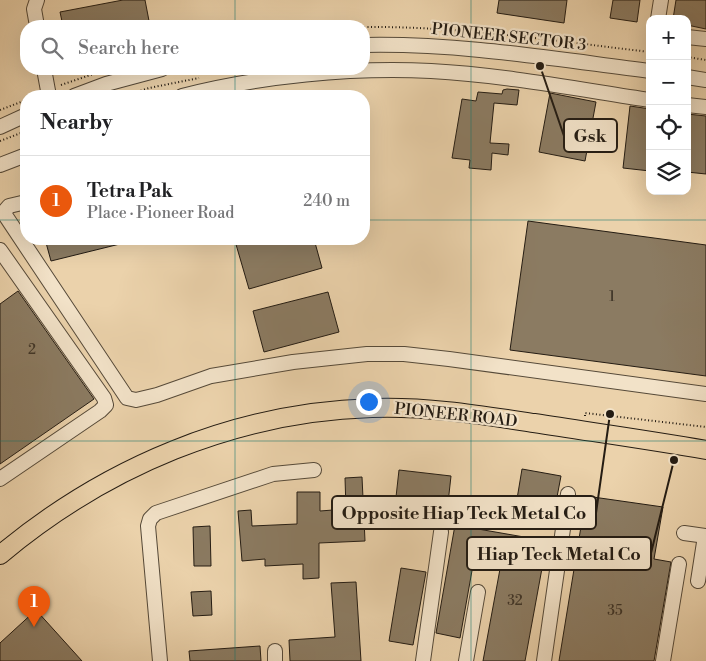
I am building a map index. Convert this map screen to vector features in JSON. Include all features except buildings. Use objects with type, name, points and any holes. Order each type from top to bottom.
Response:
[{"type":"main road","name":"PIONEER ROAD","points":[[0,555],[18,540],[87,493],[169,450],[254,422],[353,409],[420,409],[706,450]]},
{"type":"street","points":[[36,20],[34,9],[38,0]]},
{"type":"street","points":[[659,15],[661,0]]},
{"type":"street","points":[[691,37],[706,39]]},
{"type":"street","name":"PIONEER SECTOR 3","points":[[370,45],[419,44],[484,49],[646,70]]},
{"type":"street","points":[[370,72],[430,71],[646,99]]},
{"type":"street","points":[[45,75],[47,90]]},
{"type":"street","points":[[90,90],[140,75]]},
{"type":"street","points":[[215,90],[280,78],[320,75]]},
{"type":"street","points":[[691,78],[706,80]]},
{"type":"street","points":[[691,105],[706,107]]},
{"type":"street","points":[[0,127],[20,119]]},
{"type":"street","points":[[0,165],[20,157]]},
{"type":"street","points":[[20,204],[7,207],[4,215],[20,239]]},
{"type":"street","points":[[24,245],[127,398],[136,400],[211,376],[293,362],[367,354],[395,354],[449,359],[706,394]]},
{"type":"street","points":[[0,250],[104,398],[106,405],[0,479]]},
{"type":"street","points":[[160,661],[148,526],[150,519],[156,513],[273,474],[314,470]]},
{"type":"street","points":[[544,661],[568,494]]},
{"type":"street","points":[[423,661],[441,532]]},
{"type":"street","points":[[684,533],[706,536],[698,581]]},
{"type":"street","points":[[663,661],[679,564]]},
{"type":"street","points":[[466,661],[478,592]]},
{"type":"path","points":[[370,27],[416,27],[491,32],[646,51]]},
{"type":"path","points":[[691,58],[706,60]]},
{"type":"path","points":[[55,90],[76,78],[87,75]]},
{"type":"path","points":[[143,90],[206,77]]},
{"type":"path","points":[[0,110],[20,102]]},
{"type":"path","points":[[0,142],[20,134]]},
{"type":"path","points":[[584,431],[585,412],[706,427]]},
{"type":"place","name":"Gsk","points":[[540,66]]},
{"type":"place","name":"Opposite Hiap Teck Metal Co","points":[[610,414]]},
{"type":"place","name":"Hiap Teck Metal Co","points":[[674,460]]},
{"type":"place","name":"Tetra Pak","points":[[34,627]]}]
